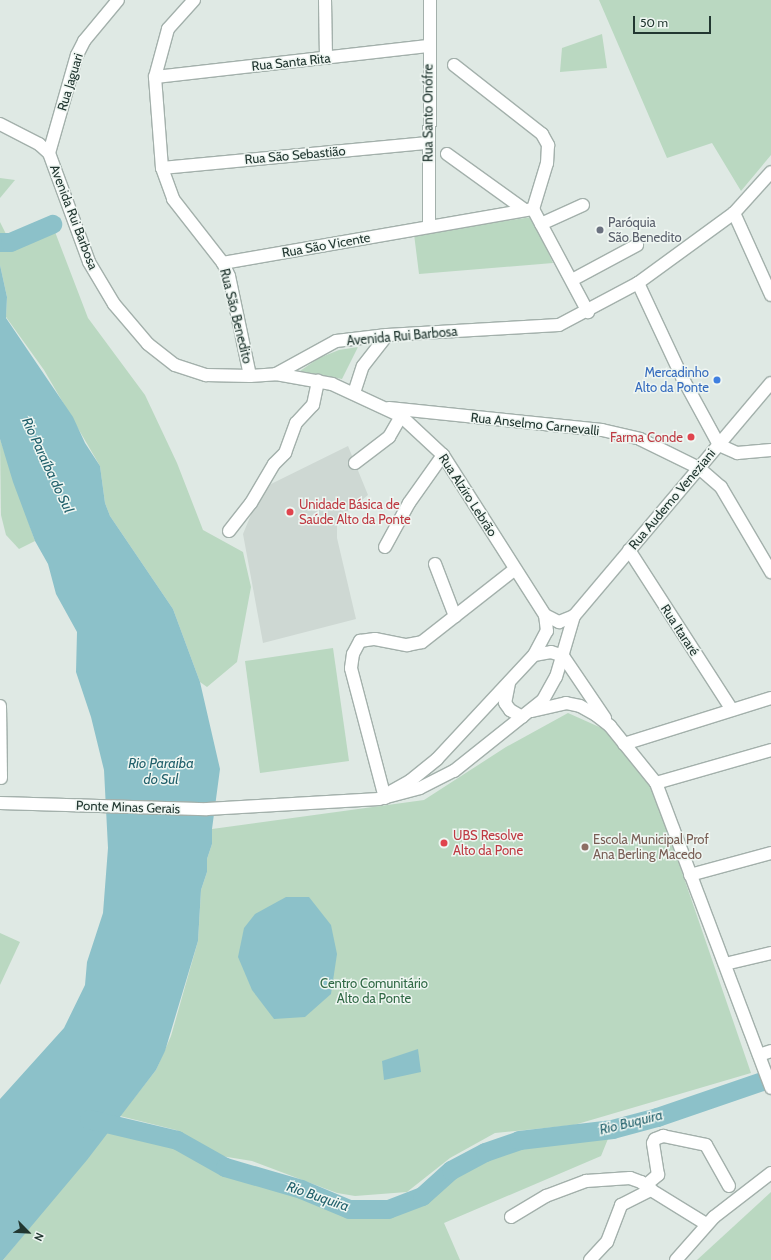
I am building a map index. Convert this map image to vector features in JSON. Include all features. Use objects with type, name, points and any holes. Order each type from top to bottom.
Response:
[{"type":"street","name":"Rua Jaguari","points":[[49,153],[77,55],[84,41],[118,0]]},
{"type":"street","name":"Rua São Benedito","points":[[194,0],[168,29],[155,77],[162,168],[173,199],[223,263],[229,276],[250,376]]},
{"type":"street","points":[[325,0],[326,58]]},
{"type":"street","name":"Rua Santo Onófre","points":[[429,226],[428,46],[430,0]]},
{"type":"street","name":"Rua Santa Rita","points":[[155,77],[428,46]]},
{"type":"street","points":[[454,65],[542,134],[548,145],[547,163],[529,210]]},
{"type":"street","name":"Avenida Rui Barbosa","points":[[2,126],[39,144],[49,153],[89,262],[114,304],[148,344],[175,365],[206,375],[250,376],[276,374],[336,341],[387,335],[559,325],[588,312],[638,283],[734,213],[771,172]]},
{"type":"street","name":"Rua São Sebastião","points":[[162,168],[428,143]]},
{"type":"street","points":[[447,154],[529,210],[541,224],[588,312]]},
{"type":"street","points":[[541,224],[583,205]]},
{"type":"street","name":"Rua São Vicente","points":[[223,263],[429,226],[529,210]]},
{"type":"street","points":[[734,213],[771,295]]},
{"type":"street","points":[[572,280],[637,244]]},
{"type":"street","points":[[638,283],[682,378],[719,445],[737,453],[771,450]]},
{"type":"street","points":[[354,393],[363,366],[387,335]]},
{"type":"street","name":"Rua Alzíro Lebrão","points":[[276,374],[318,381],[354,393],[389,408],[401,416],[443,455],[545,615]]},
{"type":"street","points":[[229,531],[251,503],[274,464],[285,453],[296,423],[313,405],[318,381]]},
{"type":"street","name":"Rua Audemo Veneziani","points":[[256,807],[383,797],[420,788],[454,772],[526,714],[550,690],[563,656],[574,616],[771,383]]},
{"type":"street","name":"Rua Anselmo Carnevalli","points":[[389,408],[602,430],[640,439],[699,468],[721,487],[771,572]]},
{"type":"street","points":[[355,463],[389,436],[401,416]]},
{"type":"street","points":[[385,547],[409,503],[443,455]]},
{"type":"street","name":"Rua Itararé","points":[[629,550],[732,710]]},
{"type":"street","points":[[435,564],[455,616]]},
{"type":"street","points":[[383,797],[351,668],[353,654],[360,641],[366,639],[407,645],[422,642],[515,569]]},
{"type":"street","points":[[545,615],[559,622],[574,616]]},
{"type":"street","name":"Rua Audemo Veneziani","points":[[383,797],[410,781],[437,759],[534,655],[547,631],[545,615]]},
{"type":"street","points":[[534,655],[551,652],[563,656],[610,726],[656,783],[725,964],[765,1058],[771,1088]]},
{"type":"street","points":[[509,682],[505,703],[510,710],[526,714],[566,703],[580,706],[610,726]]},
{"type":"street","points":[[624,744],[771,698]]},
{"type":"street","points":[[0,706],[1,778]]},
{"type":"street","points":[[656,783],[771,750]]},
{"type":"street","name":"Ponte Minas Gerais","points":[[0,803],[207,809],[256,807]]},
{"type":"street","points":[[690,875],[771,853]]},
{"type":"street","points":[[725,964],[771,953]]},
{"type":"street","points":[[590,1260],[607,1242],[621,1205],[648,1188],[658,1175],[653,1143],[654,1139],[663,1136],[706,1144],[729,1186]]},
{"type":"street","points":[[676,1260],[706,1224],[771,1173]]},
{"type":"street","points":[[511,1217],[546,1196],[586,1181],[630,1178],[706,1224]]},
{"type":"street","points":[[757,1185],[771,1178]]},
{"type":"shaded area","points":[[348,446],[368,495],[344,515],[337,525],[337,538],[356,619],[263,643],[243,534],[255,505],[271,484]]},
{"type":"green space","points":[[599,0],[771,0],[771,155],[741,191],[712,143],[667,158]]},
{"type":"green space","points":[[602,34],[607,68],[560,72],[562,48]]},
{"type":"green space","points":[[0,178],[15,180],[0,198]]},
{"type":"green space","points":[[532,217],[553,263],[419,274],[414,234]]},
{"type":"green space","points":[[0,222],[10,242],[52,224],[88,318],[145,395],[177,463],[203,530],[243,552],[251,587],[237,662],[207,687],[200,682],[173,609],[110,516],[105,503],[100,466],[44,370],[6,317],[7,297],[0,265]]},
{"type":"green space","points":[[358,347],[342,379],[300,371],[319,358],[339,350]]},
{"type":"green space","points":[[0,439],[35,541],[19,549],[6,535],[1,515]]},
{"type":"green space","points":[[333,648],[349,761],[260,773],[245,661]]},
{"type":"green space","name":"Centro Comunitário Alto da Ponte","points":[[568,713],[606,730],[652,785],[751,1073],[574,1125],[495,1133],[450,1158],[407,1192],[355,1196],[337,1193],[252,1161],[221,1156],[176,1130],[120,1116],[156,1070],[171,1036],[198,941],[201,890],[207,872],[207,859],[212,844],[212,829],[424,800],[506,747]]},
{"type":"green space","points":[[0,933],[20,942],[0,985]]},
{"type":"green space","points":[[113,1125],[177,1140],[225,1167],[301,1189],[349,1209],[388,1209],[422,1196],[451,1170],[485,1152],[519,1140],[612,1129],[601,1156],[444,1223],[460,1260],[3,1260]]},
{"type":"green space","points":[[771,1192],[771,1260],[697,1260]]},
{"type":"water","name":"Rio Paraíba do Sul","points":[[0,265],[7,297],[6,318],[73,417],[85,443],[100,466],[105,503],[110,516],[173,609],[200,682],[220,769],[212,829],[212,844],[207,859],[207,872],[201,890],[198,941],[165,1051],[156,1070],[87,1160],[3,1260],[0,1260],[0,1099],[64,1028],[85,985],[87,962],[103,913],[108,848],[104,770],[91,717],[76,672],[77,632],[56,594],[48,564],[35,541],[13,482],[0,439]]},
{"type":"water","points":[[286,897],[309,897],[331,925],[337,954],[331,994],[305,1017],[274,1019],[252,990],[238,957],[244,928],[255,914]]},
{"type":"water","points":[[418,1049],[421,1072],[384,1080],[382,1061]]},
{"type":"waterway","points":[[0,242],[10,242],[52,224]]},
{"type":"waterway","name":"Rio Buquira","points":[[89,1119],[177,1140],[225,1167],[301,1189],[349,1209],[388,1209],[422,1196],[451,1170],[485,1152],[519,1140],[612,1129],[657,1117],[771,1078]]},
{"type":"place","name":"Paróquia São Benedito","points":[[600,230]]},
{"type":"place","name":"Mercadinho Alto da Ponte","points":[[717,380]]},
{"type":"place","name":"Farma Conde","points":[[691,437]]},
{"type":"place","name":"Unidade Básica de Saúde Alto da Ponte","points":[[290,512]]},
{"type":"place","name":"UBS Resolve Alto da Pone","points":[[444,843]]},
{"type":"place","name":"Escola Municipal Prof Ana Berling Macedo","points":[[585,847]]}]
